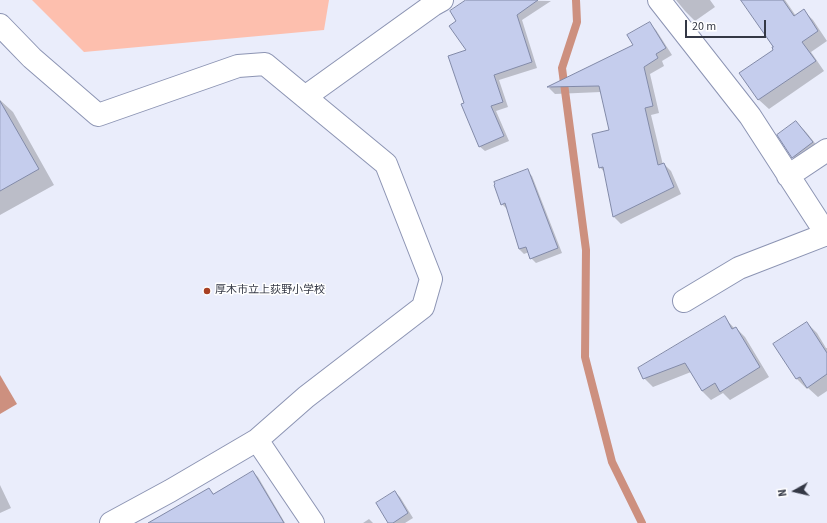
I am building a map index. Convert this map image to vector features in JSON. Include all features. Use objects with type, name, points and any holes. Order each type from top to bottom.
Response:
[{"type":"street","points":[[305,97],[442,0]]},
{"type":"street","points":[[659,0],[750,116],[827,234],[739,268],[684,301]]},
{"type":"street","points":[[0,25],[32,58],[98,115],[238,66],[265,64],[386,164],[431,279],[422,307],[306,397],[257,440],[170,491],[111,523]]},
{"type":"street","points":[[788,176],[827,150]]},
{"type":"street","points":[[257,440],[313,523]]},
{"type":"shaded area","points":[[32,0],[329,0],[324,30],[84,52]]},
{"type":"shaded area","points":[[0,375],[17,404],[0,414]]},
{"type":"building","points":[[466,0],[538,0],[517,15],[532,62],[494,75],[503,102],[491,106],[504,136],[479,147],[461,104],[464,103],[448,56],[466,50],[449,26],[456,21],[450,11]]},
{"type":"building","points":[[741,0],[783,0],[794,16],[804,9],[818,31],[802,42],[816,61],[758,100],[739,73],[773,50],[773,47]]},
{"type":"building","points":[[650,22],[666,48],[656,54],[658,58],[644,67],[653,106],[645,108],[658,165],[664,163],[674,187],[613,217],[603,167],[599,168],[592,134],[609,130],[599,86],[547,87],[633,45],[627,35]]},
{"type":"building","points":[[0,101],[39,169],[0,191]]},
{"type":"building","points":[[796,121],[813,142],[792,158],[777,135]]},
{"type":"building","points":[[528,169],[558,248],[530,259],[526,247],[519,249],[505,203],[501,205],[494,185],[494,182]]},
{"type":"building","points":[[725,316],[732,329],[736,327],[760,367],[720,392],[715,383],[702,391],[685,363],[643,379],[638,368]]},
{"type":"building","points":[[807,322],[827,353],[827,374],[807,388],[800,377],[796,379],[773,344]]},
{"type":"building","points":[[253,471],[284,523],[148,523],[209,488],[213,494]]},
{"type":"building","points":[[395,491],[408,513],[393,523],[388,523],[376,503]]},
{"type":"waterway","points":[[576,0],[577,22],[562,68],[586,250],[585,357],[612,462],[642,523]]},
{"type":"place","name":"厚木市立上荻野小学校","points":[[207,291]]}]
